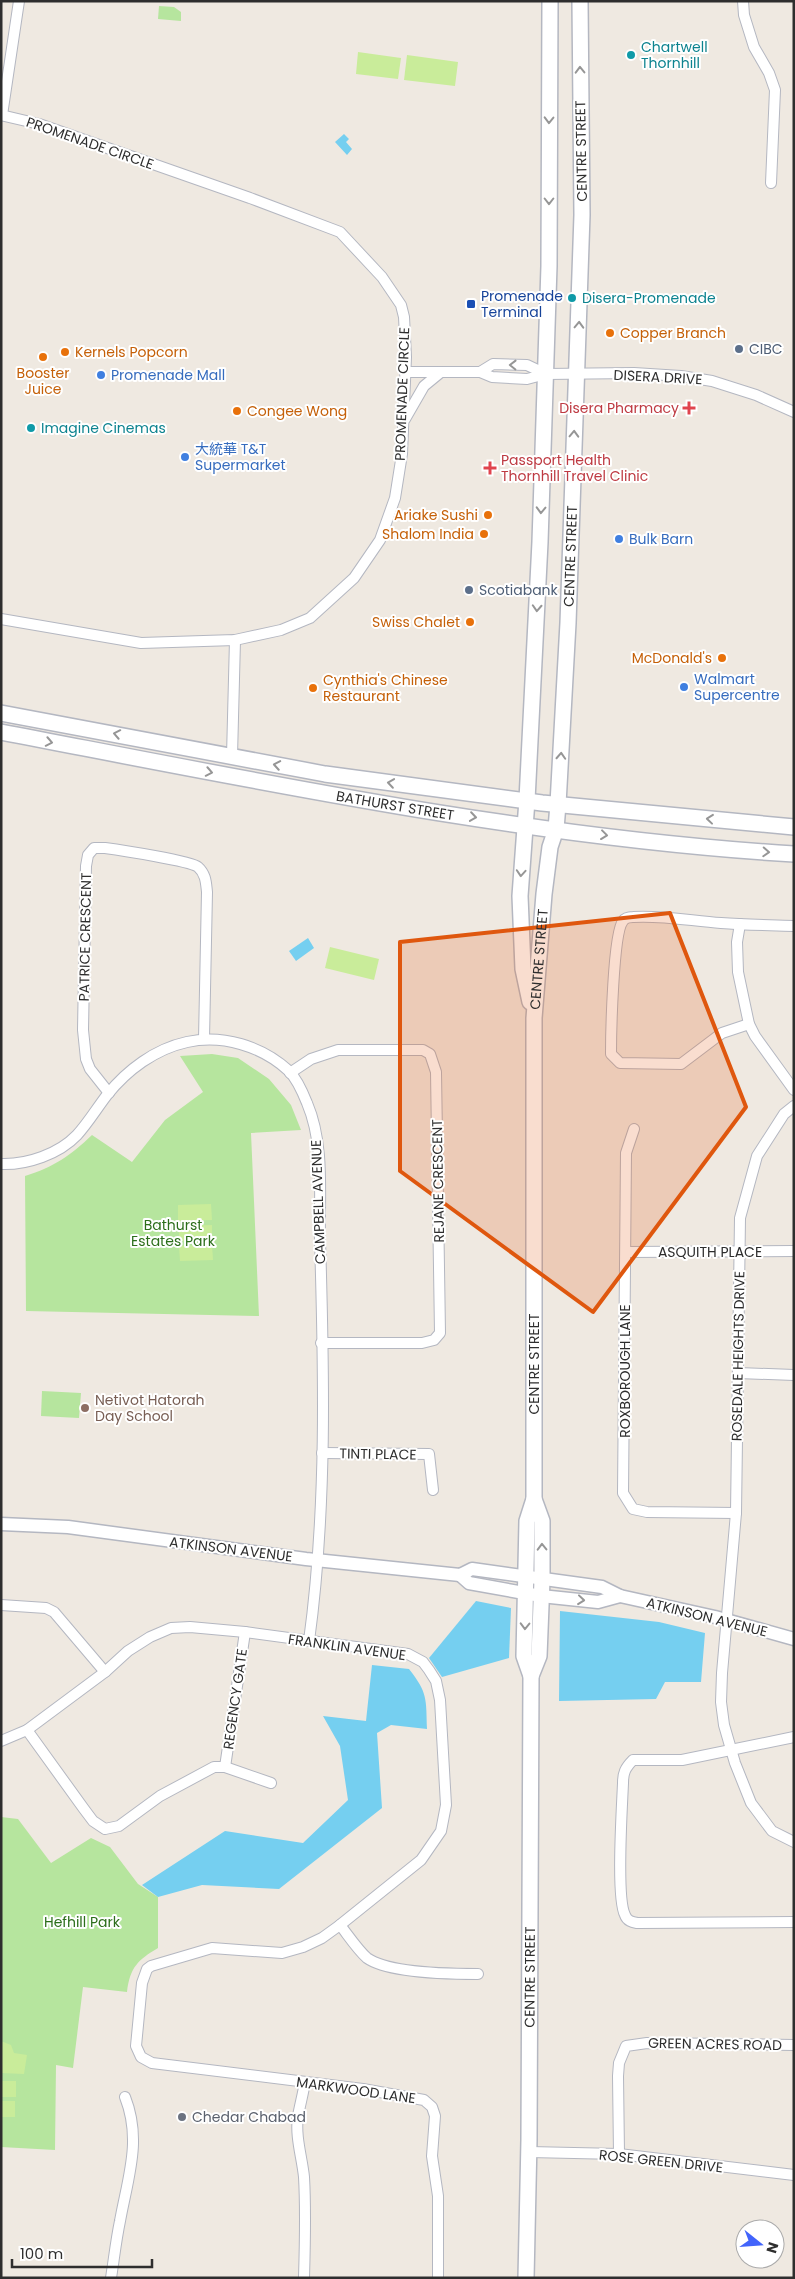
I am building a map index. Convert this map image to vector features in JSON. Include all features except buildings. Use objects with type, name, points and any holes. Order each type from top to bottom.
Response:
[{"type":"main road","name":"CENTRE STREET","points":[[534,1018],[523,969],[520,896],[537,610],[546,374],[549,266],[550,1]]},
{"type":"main road","name":"CENTRE STREET","points":[[526,2278],[531,1676],[524,1656],[527,1521],[534,1499],[534,1018],[545,884],[550,848],[556,830],[568,623],[582,215],[580,1]]},
{"type":"main road","name":"BATHURST STREET","points":[[1,713],[324,774],[558,804],[794,827]]},
{"type":"main road","name":"BATHURST STREET","points":[[1,732],[274,784],[436,812],[556,830],[738,850],[794,854]]},
{"type":"main road","name":"CENTRE STREET","points":[[531,1676],[539,1656],[542,1580],[542,1521],[534,1499]]},
{"type":"street","points":[[2,115],[18,1]]},
{"type":"street","points":[[743,1],[744,15],[754,47],[768,72],[775,90],[771,183]]},
{"type":"street","name":"PROMENADE CIRCLE","points":[[1,619],[141,643],[235,640],[281,630],[310,618],[354,578],[380,540],[395,498],[402,454],[405,372],[405,329],[401,305],[382,276],[340,232],[250,198],[39,124],[2,115]]},
{"type":"street","points":[[405,372],[480,372],[493,364],[528,365],[546,374]]},
{"type":"street","points":[[404,422],[424,386],[441,372]]},
{"type":"street","name":"DISERA DRIVE","points":[[546,374],[634,374],[712,380],[756,395],[794,412]]},
{"type":"street","points":[[232,756],[235,640]]},
{"type":"street","name":"PATRICE CRESCENT","points":[[109,1093],[90,1069],[86,1059],[83,1030],[86,866],[88,855],[94,848],[105,848],[181,862],[196,866],[202,872],[206,880],[207,892],[204,1039]]},
{"type":"street","points":[[749,1024],[722,1033],[681,1064],[620,1062],[611,1054],[614,972],[619,931],[623,921],[630,917],[643,917],[794,926]]},
{"type":"street","points":[[740,924],[737,942],[738,972],[749,1024],[755,1036],[794,1090]]},
{"type":"street","name":"CAMPBELL AVENUE","points":[[1,1164],[18,1164],[55,1151],[76,1136],[109,1093],[141,1062],[184,1042],[204,1039],[238,1042],[269,1057],[290,1073],[307,1103],[313,1120],[317,1143],[322,1453],[318,1560],[309,1641]]},
{"type":"street","name":"REJANE CRESCENT","points":[[290,1073],[311,1059],[338,1050],[423,1050],[430,1054],[436,1072],[440,1333],[434,1340],[422,1343],[321,1343]]},
{"type":"street","name":"ROSEDALE HEIGHTS DRIVE","points":[[794,1106],[784,1114],[757,1156],[740,1218],[736,1513],[721,1702],[724,1725],[751,1803],[772,1831],[794,1842]]},
{"type":"street","name":"ROXBOROUGH LANE","points":[[634,1129],[626,1153],[624,1493],[633,1509],[647,1512],[736,1513]]},
{"type":"street","name":"ASQUITH PLACE","points":[[626,1252],[739,1253],[794,1251]]},
{"type":"street","points":[[738,1373],[794,1375]]},
{"type":"street","name":"TINTI PLACE","points":[[322,1453],[429,1454],[433,1490]]},
{"type":"street","name":"ATKINSON AVENUE","points":[[1,1524],[68,1527],[318,1560],[460,1575],[469,1582],[541,1596],[598,1602],[620,1596]]},
{"type":"street","name":"ATKINSON AVENUE","points":[[460,1575],[472,1569],[602,1587],[620,1596],[794,1639]]},
{"type":"street","points":[[1,1605],[46,1608],[54,1612],[105,1672]]},
{"type":"street","name":"FRANKLIN AVENUE","points":[[1,1741],[27,1730],[105,1672],[128,1651],[150,1637],[171,1628],[244,1632],[416,1657],[423,1662],[436,1681],[440,1700],[446,1805],[441,1831],[421,1860],[340,1925],[312,1944],[293,1951],[269,1953],[212,1948],[151,1966],[147,1969],[142,1983],[136,2037],[139,2054]]},
{"type":"street","name":"REGENCY GATE","points":[[225,1767],[244,1632]]},
{"type":"street","points":[[27,1730],[88,1815],[105,1829],[119,1826],[160,1796],[214,1767],[225,1767],[271,1783]]},
{"type":"street","points":[[794,1737],[682,1760],[633,1760],[624,1772],[623,1783],[622,1886],[625,1916],[629,1921],[644,1924],[794,1922]]},
{"type":"street","points":[[340,1925],[367,1957],[376,1962],[409,1969],[478,1974]]},
{"type":"street","name":"GREEN ACRES ROAD","points":[[619,2154],[618,2076],[626,2046],[647,2042],[794,2045]]},
{"type":"street","name":"MARKWOOD LANE","points":[[139,2054],[152,2063],[305,2082],[424,2100],[432,2107],[435,2116],[432,2156],[438,2196],[438,2278]]},
{"type":"street","points":[[304,2278],[304,2176],[298,2148],[298,2115],[305,2082]]},
{"type":"street","points":[[111,2278],[119,2223],[132,2160],[132,2116],[125,2097]]},
{"type":"street","name":"ROSE GREEN DRIVE","points":[[528,2152],[619,2154],[794,2175]]},
{"type":"highlighted area","points":[[670,913],[746,1107],[593,1312],[400,1171],[400,942]]},
{"type":"green space","points":[[159,6],[174,7],[181,12],[181,21],[158,19]]},
{"type":"green space","points":[[358,52],[401,58],[398,79],[356,74]]},
{"type":"green space","points":[[407,55],[458,62],[455,86],[404,80]]},
{"type":"green space","points":[[330,947],[379,959],[374,980],[325,968]]},
{"type":"green space","name":"Bathurst Estates Park","points":[[212,1054],[238,1058],[269,1079],[291,1105],[301,1130],[251,1133],[259,1316],[26,1311],[25,1176],[45,1169],[61,1160],[92,1135],[132,1162],[165,1120],[203,1092],[180,1056]]},
{"type":"green space","points":[[211,1204],[212,1220],[178,1221],[178,1205]]},
{"type":"green space","points":[[212,1225],[212,1240],[179,1241],[179,1226]]},
{"type":"green space","points":[[212,1245],[213,1260],[180,1261],[179,1246]]},
{"type":"green space","points":[[42,1391],[81,1393],[79,1418],[41,1416]]},
{"type":"green space","name":"Hefhill Park","points":[[1,1817],[18,1819],[51,1863],[91,1838],[110,1847],[138,1884],[158,1897],[158,1948],[145,1956],[136,1965],[130,1976],[127,1992],[83,1987],[73,2068],[56,2065],[55,2150],[1,2147]]},
{"type":"green space","points":[[1,2041],[11,2045],[14,2053],[27,2055],[24,2074],[1,2073]]},
{"type":"green space","points":[[1,2081],[16,2081],[16,2097],[1,2097]]},
{"type":"green space","points":[[1,2101],[15,2101],[15,2117],[1,2117]]},
{"type":"water","points":[[344,134],[349,139],[346,142],[352,149],[347,155],[335,142]]},
{"type":"water","points":[[308,938],[314,948],[296,961],[289,951]]},
{"type":"water","points":[[476,1601],[511,1608],[509,1658],[442,1677],[429,1658]]},
{"type":"water","points":[[560,1611],[659,1622],[705,1633],[701,1682],[665,1682],[656,1699],[559,1701]]},
{"type":"water","points":[[372,1665],[409,1669],[423,1691],[426,1710],[427,1729],[391,1725],[377,1733],[382,1808],[279,1889],[202,1885],[158,1897],[142,1885],[225,1831],[303,1843],[348,1800],[340,1746],[323,1716],[366,1721]]},
{"type":"place","name":"Chartwell Thornhill","points":[[631,55]]},
{"type":"place","name":"Disera-Promenade","points":[[572,298]]},
{"type":"place","name":"Promenade Terminal","points":[[471,304]]},
{"type":"place","name":"Copper Branch","points":[[610,333]]},
{"type":"place","name":"CIBC","points":[[739,349]]},
{"type":"place","name":"Kernels Popcorn","points":[[65,352]]},
{"type":"place","name":"Booster Juice","points":[[43,357]]},
{"type":"place","name":"Promenade Mall","points":[[101,375]]},
{"type":"place","name":"Disera Pharmacy","points":[[689,408]]},
{"type":"place","name":"Congee Wong","points":[[237,411]]},
{"type":"place","name":"Imagine Cinemas","points":[[31,428]]},
{"type":"place","name":"大統華 T&T Supermarket","points":[[185,457]]},
{"type":"place","name":"Passport Health Thornhill Travel Clinic","points":[[490,468]]},
{"type":"place","name":"Ariake Sushi","points":[[488,515]]},
{"type":"place","name":"Shalom India","points":[[484,534]]},
{"type":"place","name":"Bulk Barn","points":[[619,539]]},
{"type":"place","name":"Scotiabank","points":[[469,590]]},
{"type":"place","name":"Swiss Chalet","points":[[470,622]]},
{"type":"place","name":"McDonald's","points":[[722,658]]},
{"type":"place","name":"Walmart Supercentre","points":[[684,687]]},
{"type":"place","name":"Cynthia's Chinese Restaurant","points":[[313,688]]},
{"type":"place","name":"Netivot Hatorah Day School","points":[[85,1408]]},
{"type":"place","name":"Chedar Chabad","points":[[182,2117]]}]
